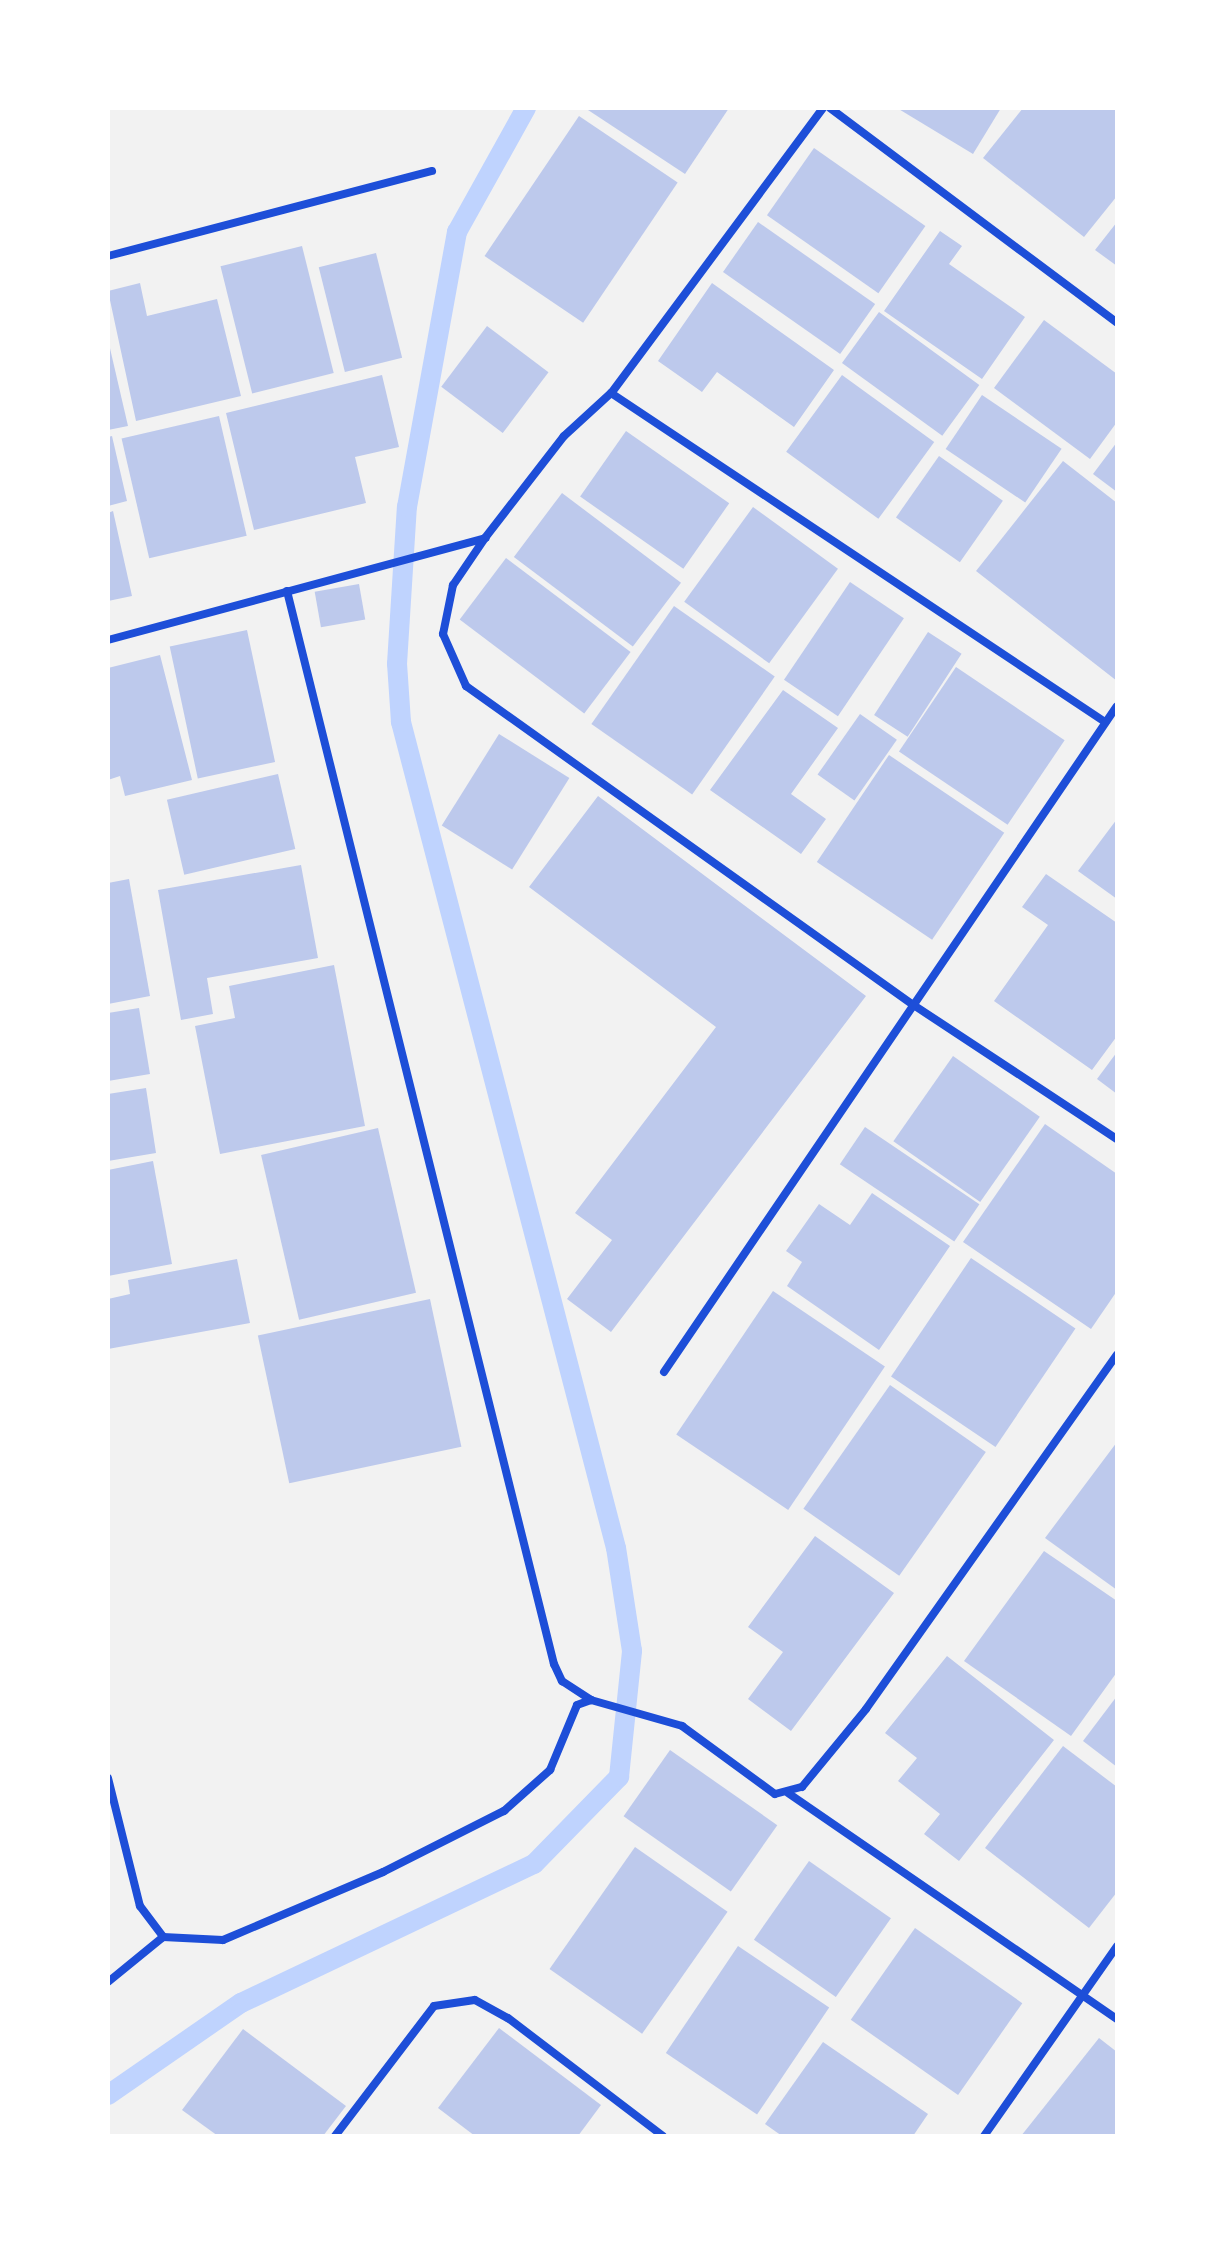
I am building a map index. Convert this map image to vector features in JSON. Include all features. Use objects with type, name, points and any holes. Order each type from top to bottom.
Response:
[{"type":"street","points":[[823,108],[611,393],[564,436],[485,538],[453,585],[443,634],[466,686],[912,1004],[1117,1139]]},
{"type":"street","points":[[830,108],[1117,323]]},
{"type":"street","points":[[108,256],[432,171]]},
{"type":"street","points":[[611,393],[1105,722]]},
{"type":"street","points":[[108,640],[485,538]]},
{"type":"street","points":[[287,591],[554,1664],[562,1681],[591,1700],[682,1726],[775,1794],[802,1787],[866,1709],[1117,1355]]},
{"type":"street","points":[[664,1372],[1117,706]]},
{"type":"street","points":[[108,1982],[163,1937],[223,1940],[383,1872],[504,1811],[550,1770],[577,1705],[591,1700]]},
{"type":"street","points":[[108,1778],[140,1906],[163,1937]]},
{"type":"street","points":[[788,1793],[1084,1993],[1117,2019]]},
{"type":"street","points":[[984,2136],[1117,1946]]},
{"type":"street","points":[[335,2136],[434,2006],[475,2000],[508,2018],[663,2136]]},
{"type":"building","points":[[585,108],[729,108],[685,174]]},
{"type":"building","points":[[897,108],[1001,108],[973,154]]},
{"type":"building","points":[[1023,108],[1117,108],[1117,196],[1084,237],[983,158]]},
{"type":"building","points":[[579,116],[678,183],[583,323],[484,256]]},
{"type":"building","points":[[814,148],[925,226],[878,293],[767,215]]},
{"type":"building","points":[[758,222],[875,304],[840,354],[723,272]]},
{"type":"building","points":[[1117,222],[1117,266],[1095,250]]},
{"type":"building","points":[[940,231],[962,246],[949,264],[1025,317],[982,379],[884,311]]},
{"type":"building","points":[[302,246],[334,373],[252,393],[220,266]]},
{"type":"building","points":[[376,253],[402,358],[345,372],[319,267]]},
{"type":"building","points":[[140,283],[147,316],[217,299],[241,396],[136,421],[108,291]]},
{"type":"building","points":[[712,283],[834,370],[794,427],[717,372],[702,392],[658,361]]},
{"type":"building","points":[[879,312],[979,385],[942,436],[842,363]]},
{"type":"building","points":[[1044,320],[1117,374],[1117,422],[1090,459],[994,388]]},
{"type":"building","points":[[487,326],[548,372],[503,433],[441,387]]},
{"type":"building","points":[[108,345],[128,426],[108,430]]},
{"type":"building","points":[[382,375],[399,447],[355,457],[366,503],[254,530],[226,413]]},
{"type":"building","points":[[842,375],[934,442],[878,519],[786,452]]},
{"type":"building","points":[[982,395],[1062,449],[1025,503],[946,449]]},
{"type":"building","points":[[219,416],[247,536],[149,558],[122,438]]},
{"type":"building","points":[[626,431],[729,503],[683,569],[580,497]]},
{"type":"building","points":[[112,436],[127,501],[108,506],[108,437]]},
{"type":"building","points":[[1117,442],[1117,492],[1093,474]]},
{"type":"building","points":[[939,456],[1003,501],[960,562],[896,517]]},
{"type":"building","points":[[1063,461],[1117,503],[1117,681],[976,571]]},
{"type":"building","points":[[562,493],[681,583],[633,647],[514,557]]},
{"type":"building","points":[[753,507],[838,569],[769,663],[684,602]]},
{"type":"building","points":[[113,511],[132,596],[108,601],[108,513]]},
{"type":"building","points":[[506,558],[631,652],[584,713],[460,619]]},
{"type":"building","points":[[850,582],[904,618],[838,716],[784,680]]},
{"type":"building","points":[[359,584],[365,619],[321,627],[315,592]]},
{"type":"building","points":[[674,606],[775,677],[692,795],[591,724]]},
{"type":"building","points":[[247,630],[275,762],[198,778],[170,646]]},
{"type":"building","points":[[928,632],[962,654],[908,737],[874,715]]},
{"type":"building","points":[[160,655],[192,780],[125,796],[120,776],[108,780],[108,668]]},
{"type":"building","points":[[956,667],[1065,740],[1008,825],[899,752]]},
{"type":"building","points":[[783,690],[838,728],[791,794],[826,819],[801,854],[710,790]]},
{"type":"building","points":[[860,714],[897,740],[854,800],[818,775]]},
{"type":"building","points":[[499,734],[569,778],[512,870],[442,826]]},
{"type":"building","points":[[889,755],[1004,833],[932,940],[817,862]]},
{"type":"building","points":[[278,774],[295,849],[184,875],[167,800]]},
{"type":"building","points":[[598,796],[866,996],[611,1332],[567,1299],[612,1240],[575,1213],[716,1027],[529,887]]},
{"type":"building","points":[[1117,819],[1117,899],[1078,871]]},
{"type":"building","points":[[301,865],[318,958],[207,978],[213,1014],[181,1020],[158,890]]},
{"type":"building","points":[[1046,874],[1117,923],[1117,1036],[1092,1070],[994,1001],[1048,925],[1022,907]]},
{"type":"building","points":[[129,879],[150,996],[108,1004],[108,883]]},
{"type":"building","points":[[334,965],[365,1126],[220,1154],[195,1026],[235,1018],[229,986]]},
{"type":"building","points":[[139,1008],[150,1074],[108,1081],[108,1013]]},
{"type":"building","points":[[1117,1052],[1117,1094],[1097,1079]]},
{"type":"building","points":[[953,1056],[1040,1117],[980,1202],[893,1141]]},
{"type":"building","points":[[146,1088],[156,1153],[108,1161],[108,1094]]},
{"type":"building","points":[[1045,1124],[1117,1174],[1117,1291],[1091,1329],[963,1242]]},
{"type":"building","points":[[865,1127],[979,1204],[954,1241],[840,1164]]},
{"type":"building","points":[[378,1128],[416,1293],[299,1320],[261,1155]]},
{"type":"building","points":[[153,1161],[172,1264],[108,1276],[108,1170]]},
{"type":"building","points":[[872,1193],[950,1246],[879,1350],[787,1286],[802,1262],[786,1251],[819,1204],[850,1225]]},
{"type":"building","points":[[971,1258],[1075,1328],[995,1447],[891,1377]]},
{"type":"building","points":[[237,1259],[250,1323],[108,1349],[108,1299],[130,1294],[128,1280]]},
{"type":"building","points":[[773,1291],[885,1366],[788,1510],[676,1434]]},
{"type":"building","points":[[430,1299],[461,1447],[289,1483],[258,1336]]},
{"type":"building","points":[[890,1385],[986,1452],[899,1576],[803,1509]]},
{"type":"building","points":[[1117,1442],[1117,1590],[1045,1538]]},
{"type":"building","points":[[815,1536],[894,1593],[791,1731],[748,1699],[783,1652],[748,1627]]},
{"type":"building","points":[[1044,1551],[1117,1601],[1117,1672],[1071,1736],[964,1661]]},
{"type":"building","points":[[947,1656],[1054,1740],[959,1861],[924,1834],[940,1814],[898,1781],[917,1758],[885,1733]]},
{"type":"building","points":[[1117,1696],[1117,1767],[1083,1741]]},
{"type":"building","points":[[1063,1746],[1117,1787],[1117,1892],[1089,1928],[985,1848]]},
{"type":"building","points":[[670,1750],[777,1825],[731,1891],[624,1816]]},
{"type":"building","points":[[635,1847],[728,1912],[642,2034],[550,1969]]},
{"type":"building","points":[[809,1861],[891,1918],[836,1997],[754,1940]]},
{"type":"building","points":[[915,1928],[1022,2003],[958,2095],[851,2020]]},
{"type":"building","points":[[738,1946],[829,2008],[757,2114],[666,2053]]},
{"type":"building","points":[[499,2028],[601,2105],[578,2136],[475,2136],[438,2108]]},
{"type":"building","points":[[243,2029],[346,2106],[323,2136],[218,2136],[182,2110]]},
{"type":"building","points":[[1099,2038],[1117,2052],[1117,2136],[1021,2136]]},
{"type":"building","points":[[823,2042],[928,2114],[913,2136],[782,2136],[765,2124]]},
{"type":"waterway","points":[[108,2095],[241,2003],[534,1864],[619,1777],[632,1651],[616,1548],[401,722],[397,664],[407,507],[457,232],[526,108]]}]
